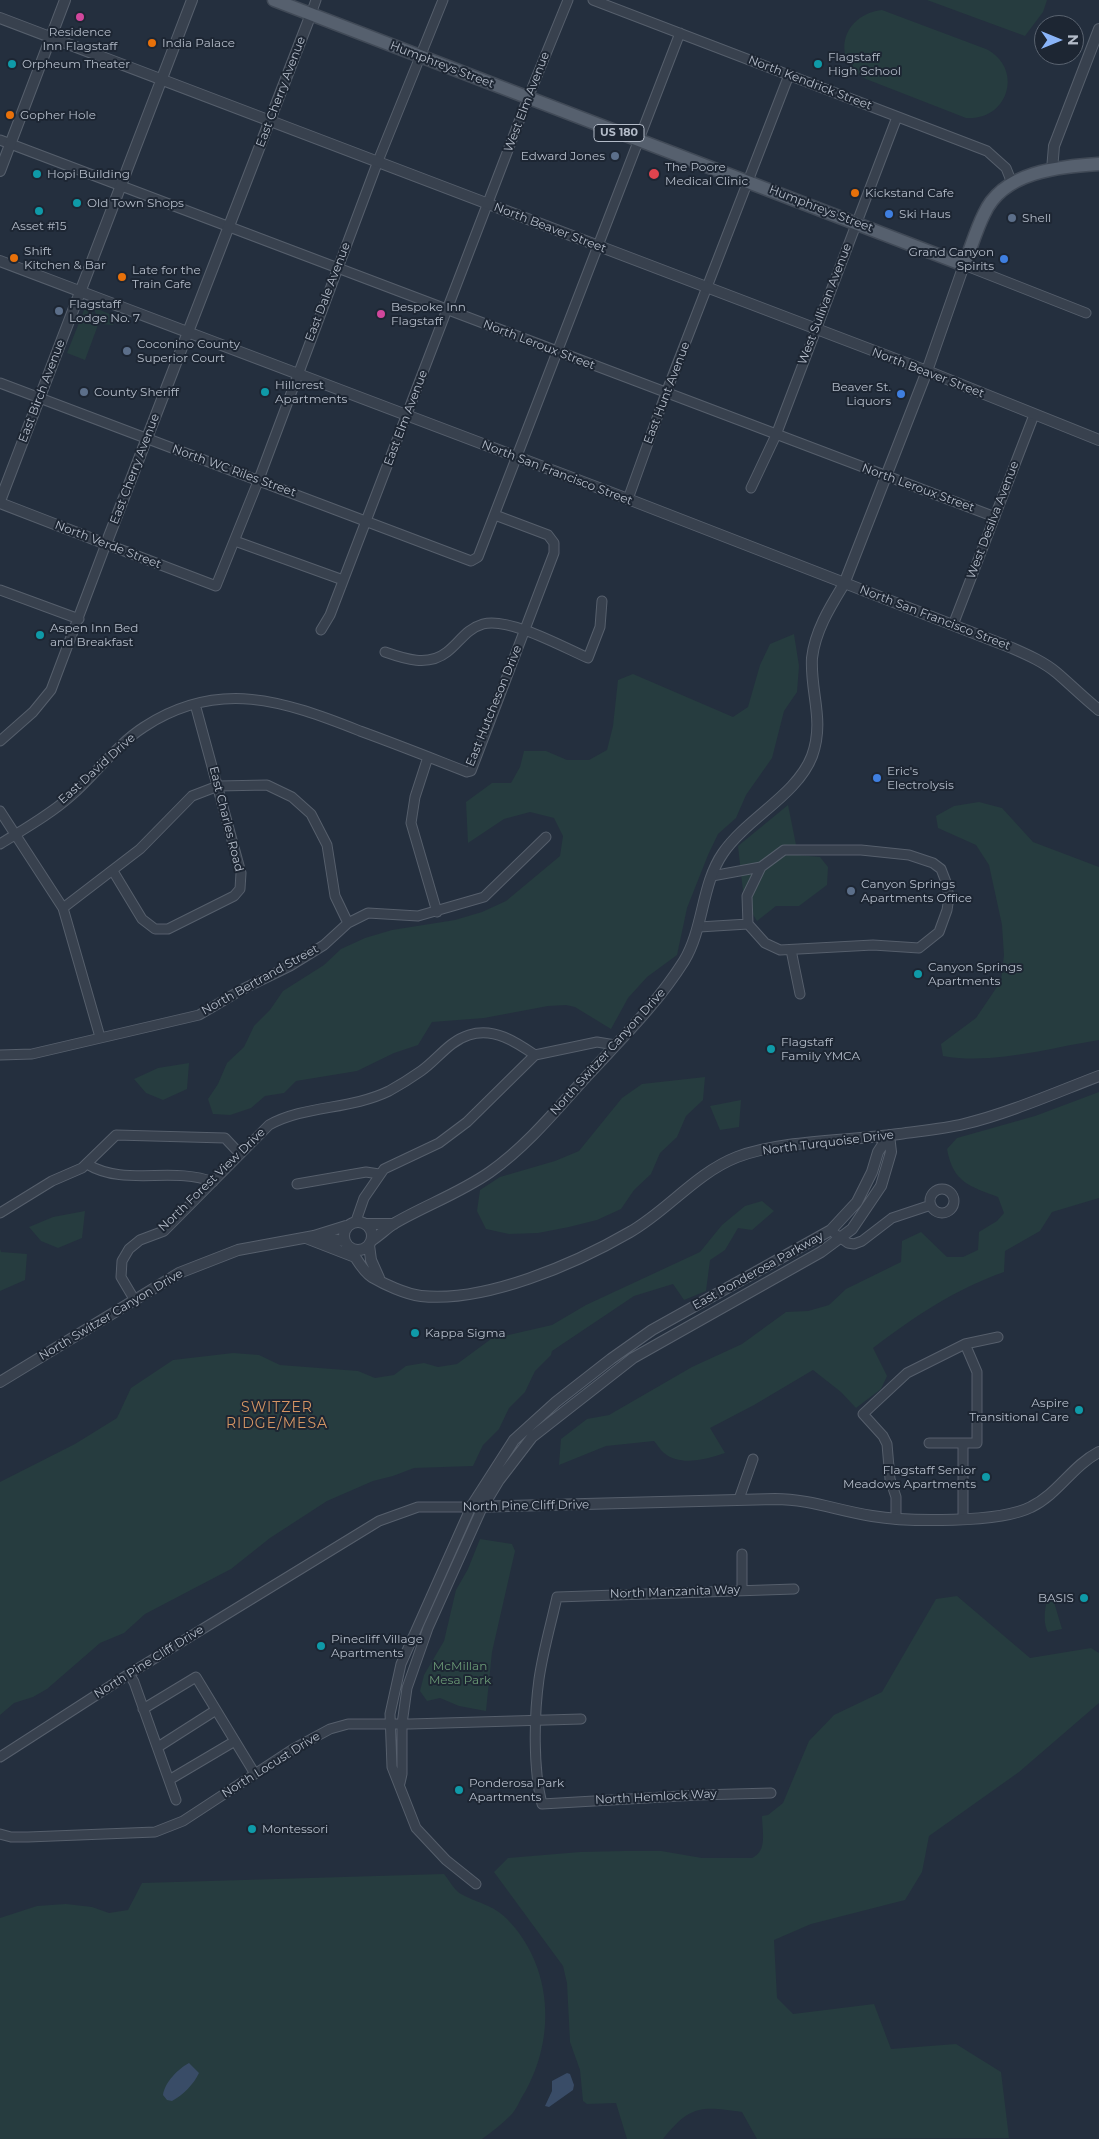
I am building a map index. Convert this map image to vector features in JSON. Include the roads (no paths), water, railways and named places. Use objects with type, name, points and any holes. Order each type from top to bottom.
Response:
[{"type":"main road","name":"Humphreys Street","points":[[274,0],[964,265]]},
{"type":"main road","points":[[964,265],[984,212],[991,202],[1012,183],[1026,175],[1099,164]]},
{"type":"street","points":[[0,171],[66,0]]},
{"type":"street","name":"East Birch Avenue","points":[[0,502],[192,0]]},
{"type":"street","points":[[311,14],[316,0]]},
{"type":"street","name":"East Dale Avenue","points":[[216,586],[259,479],[297,373],[378,161],[444,0]]},
{"type":"street","name":"West Elm Avenue","points":[[488,204],[568,0]]},
{"type":"street","name":"North Kendrick Street","points":[[593,0],[987,151],[1006,168],[1012,183]]},
{"type":"street","name":"East Cherry Avenue","points":[[0,741],[27,717],[51,690],[311,14]]},
{"type":"street","name":"North Beaver Street","points":[[0,18],[270,119],[927,371],[1099,440]]},
{"type":"street","points":[[1052,170],[1054,146],[1099,29]]},
{"type":"street","points":[[495,515],[680,34]]},
{"type":"street","name":"East Hunt Avenue","points":[[628,499],[666,393],[790,75]]},
{"type":"street","name":"West Sullivan Avenue","points":[[752,488],[776,435],[897,117]]},
{"type":"street","name":"North Leroux Street","points":[[0,140],[994,517]]},
{"type":"street","name":"East Elm Avenue","points":[[322,630],[330,615],[488,204]]},
{"type":"street","name":"North San Francisco Street","points":[[0,262],[628,499],[1032,656],[1057,672],[1081,696],[1099,710]]},
{"type":"street","name":"Humphreys Street","points":[[964,265],[1086,313]]},
{"type":"street","name":"North Switzer Canyon Drive","points":[[370,1243],[394,1224],[438,1203],[490,1172],[542,1125],[664,992],[691,950],[712,876],[722,855],[737,835],[800,778],[811,757],[819,724],[812,657],[826,612],[844,584],[927,371],[964,265]]},
{"type":"street","name":"North WC Riles Street","points":[[0,384],[259,479],[467,560],[478,557],[495,515]]},
{"type":"street","name":"West Desilva Avenue","points":[[953,625],[1034,415]]},
{"type":"street","name":"North Verde Street","points":[[0,502],[216,586]]},
{"type":"street","name":"East Hutcheson Drive","points":[[428,757],[467,772],[471,771],[554,553],[554,542],[548,535],[495,515]]},
{"type":"street","points":[[235,541],[342,580]]},
{"type":"street","points":[[0,590],[79,619]]},
{"type":"street","points":[[385,652],[407,660],[428,661],[447,653],[466,632],[484,624],[499,623],[524,631],[588,658],[600,627],[602,601]]},
{"type":"street","name":"East David Drive","points":[[0,844],[71,797],[122,745],[143,728],[170,712],[195,704],[228,698],[258,698],[304,709],[428,757]]},
{"type":"street","name":"East Charles Road","points":[[113,871],[142,919],[155,929],[168,929],[234,896],[240,889],[241,873],[195,704]]},
{"type":"street","points":[[428,757],[415,797],[411,824],[437,912]]},
{"type":"street","points":[[63,908],[140,849],[192,796],[218,786],[267,785],[292,797],[311,814],[327,844],[335,896],[348,923]]},
{"type":"street","points":[[0,811],[63,908],[100,1037]]},
{"type":"street","name":"North Bertrand Street","points":[[0,1055],[32,1054],[199,1015],[243,989],[290,966],[324,945],[348,923],[368,913],[418,916],[484,897],[546,837]]},
{"type":"street","points":[[712,876],[761,867],[784,850],[861,850],[909,855],[933,863],[941,869],[949,897],[947,910],[939,932],[919,948],[873,945],[780,950],[765,943],[748,924],[748,896],[761,867]]},
{"type":"street","points":[[699,927],[748,924]]},
{"type":"street","points":[[791,950],[800,994]]},
{"type":"street","name":"North Forest View Drive","points":[[134,1299],[120,1277],[122,1261],[129,1249],[140,1240],[164,1231],[269,1125],[283,1117],[370,1099],[422,1071],[447,1048],[469,1035],[492,1033],[516,1042],[535,1055]]},
{"type":"street","points":[[356,1221],[364,1198],[379,1174],[389,1165],[439,1143],[467,1122],[535,1055],[597,1042],[615,1045]]},
{"type":"street","name":"North Turquoise Drive","points":[[347,1244],[366,1272],[402,1292],[421,1296],[483,1291],[519,1282],[580,1257],[631,1232],[712,1171],[737,1157],[770,1148],[889,1135],[964,1124],[1099,1076]]},
{"type":"street","name":"East Ponderosa Parkway","points":[[476,1884],[446,1860],[416,1828],[400,1782],[394,1775],[392,1767],[390,1714],[397,1675],[471,1507],[509,1445],[556,1402],[639,1338],[831,1230],[857,1202],[872,1172],[878,1152],[889,1135]]},
{"type":"street","name":"East Ponderosa Parkway","points":[[400,1782],[402,1774],[402,1724],[407,1688],[428,1629],[482,1508],[498,1480],[535,1435],[645,1349],[821,1252],[852,1229],[864,1214],[881,1186],[891,1157],[889,1135]]},
{"type":"street","points":[[0,1213],[87,1164],[116,1136],[225,1138],[240,1154]]},
{"type":"street","points":[[87,1164],[100,1171],[124,1174],[193,1176],[212,1182]]},
{"type":"street","points":[[297,1184],[366,1172],[379,1174]]},
{"type":"street","points":[[831,1230],[851,1245],[858,1243],[892,1218],[931,1205]]},
{"type":"street","points":[[370,1243],[363,1249],[347,1244],[346,1226],[356,1221],[367,1224],[372,1232],[370,1243],[371,1260],[379,1278]]},
{"type":"street","name":"North Switzer Canyon Drive","points":[[367,1224],[394,1224]]},
{"type":"street","name":"North Switzer Canyon Drive","points":[[0,1382],[179,1273],[238,1250],[309,1237],[346,1226]]},
{"type":"street","points":[[309,1237],[356,1257]]},
{"type":"street","name":"North Switzer Canyon Drive","points":[[309,1237],[347,1244]]},
{"type":"street","points":[[896,1519],[896,1498],[890,1479],[887,1444],[883,1436],[863,1414],[906,1373],[965,1344],[998,1337]]},
{"type":"street","points":[[929,1443],[977,1442],[977,1372],[965,1344]]},
{"type":"street","points":[[527,1427],[535,1435]]},
{"type":"street","points":[[963,1443],[963,1518]]},
{"type":"street","name":"North Pine Cliff Drive","points":[[0,1757],[129,1674],[379,1520],[418,1507],[482,1508],[739,1499],[802,1500],[872,1516],[896,1519],[963,1518],[1015,1513],[1031,1507],[1052,1494],[1077,1467],[1099,1452]]},
{"type":"street","points":[[739,1499],[753,1459]]},
{"type":"street","points":[[742,1554],[742,1590]]},
{"type":"street","name":"North Manzanita Way","points":[[536,1720],[539,1679],[557,1597],[794,1589]]},
{"type":"street","points":[[419,1625],[428,1629]]},
{"type":"street","points":[[129,1674],[134,1682],[176,1800]]},
{"type":"street","points":[[143,1709],[196,1677],[255,1774]]},
{"type":"street","points":[[158,1747],[216,1710]]},
{"type":"street","name":"North Locust Drive","points":[[0,1834],[11,1837],[28,1837],[155,1832],[183,1820],[293,1749],[330,1729],[348,1724],[391,1725],[581,1719]]},
{"type":"street","name":"North Hemlock Way","points":[[536,1720],[538,1791],[542,1804],[698,1794],[771,1793]]},
{"type":"street","points":[[169,1780],[235,1741]]},
{"type":"water","points":[[189,2063],[199,2073],[197,2077],[180,2096],[172,2101],[167,2100],[163,2095],[166,2085],[176,2072]]},
{"type":"water","points":[[567,2073],[570,2074],[574,2085],[573,2090],[549,2107],[545,2106],[552,2091],[552,2081]]},
{"type":"place","name":"Residence Inn Flagstaff","points":[[80,17]]},
{"type":"place","name":"India Palace","points":[[152,43]]},
{"type":"place","name":"Orpheum Theater","points":[[12,64]]},
{"type":"place","name":"Flagstaff High School","points":[[818,64]]},
{"type":"place","name":"Gopher Hole","points":[[10,115]]},
{"type":"place","name":"Edward Jones","points":[[615,156]]},
{"type":"place","name":"Hopi Building","points":[[37,174]]},
{"type":"place","name":"The Poore Medical Clinic","points":[[654,174]]},
{"type":"place","name":"Kickstand Cafe","points":[[855,193]]},
{"type":"place","name":"Old Town Shops","points":[[77,203]]},
{"type":"place","name":"Asset #15","points":[[39,211]]},
{"type":"place","name":"Ski Haus","points":[[889,214]]},
{"type":"place","name":"Shell","points":[[1012,218]]},
{"type":"place","name":"Shift Kitchen & Bar","points":[[14,258]]},
{"type":"place","name":"Grand Canyon Spirits","points":[[1004,259]]},
{"type":"place","name":"Late for the Train Cafe","points":[[122,277]]},
{"type":"place","name":"Flagstaff Lodge No. 7","points":[[59,311]]},
{"type":"place","name":"Bespoke Inn Flagstaff","points":[[381,314]]},
{"type":"place","name":"Coconino County Superior Court","points":[[127,351]]},
{"type":"place","name":"County Sheriff","points":[[84,392]]},
{"type":"place","name":"Hillcrest Apartments","points":[[265,392]]},
{"type":"place","name":"Beaver St. Liquors","points":[[901,394]]},
{"type":"place","name":"Aspen Inn Bed and Breakfast","points":[[40,635]]},
{"type":"place","name":"Eric's Electrolysis","points":[[877,778]]},
{"type":"place","name":"Canyon Springs Apartments Office","points":[[851,891]]},
{"type":"place","name":"Canyon Springs Apartments","points":[[918,974]]},
{"type":"place","name":"Flagstaff Family YMCA","points":[[771,1049]]},
{"type":"place","name":"Kappa Sigma","points":[[415,1333]]},
{"type":"place","name":"Aspire Transitional Care","points":[[1079,1410]]},
{"type":"place","name":"Flagstaff Senior Meadows Apartments","points":[[986,1477]]},
{"type":"place","name":"BASIS","points":[[1084,1598]]},
{"type":"place","name":"Pinecliff Village Apartments","points":[[321,1646]]},
{"type":"place","name":"Ponderosa Park Apartments","points":[[459,1790]]},
{"type":"place","name":"Montessori","points":[[252,1829]]},
{"type":"district","name":"SWITZER RIDGE/MESA","points":[[277,1416]]},
{"type":"park label","name":"McMillan Mesa Park","points":[[460,1673]]}]
